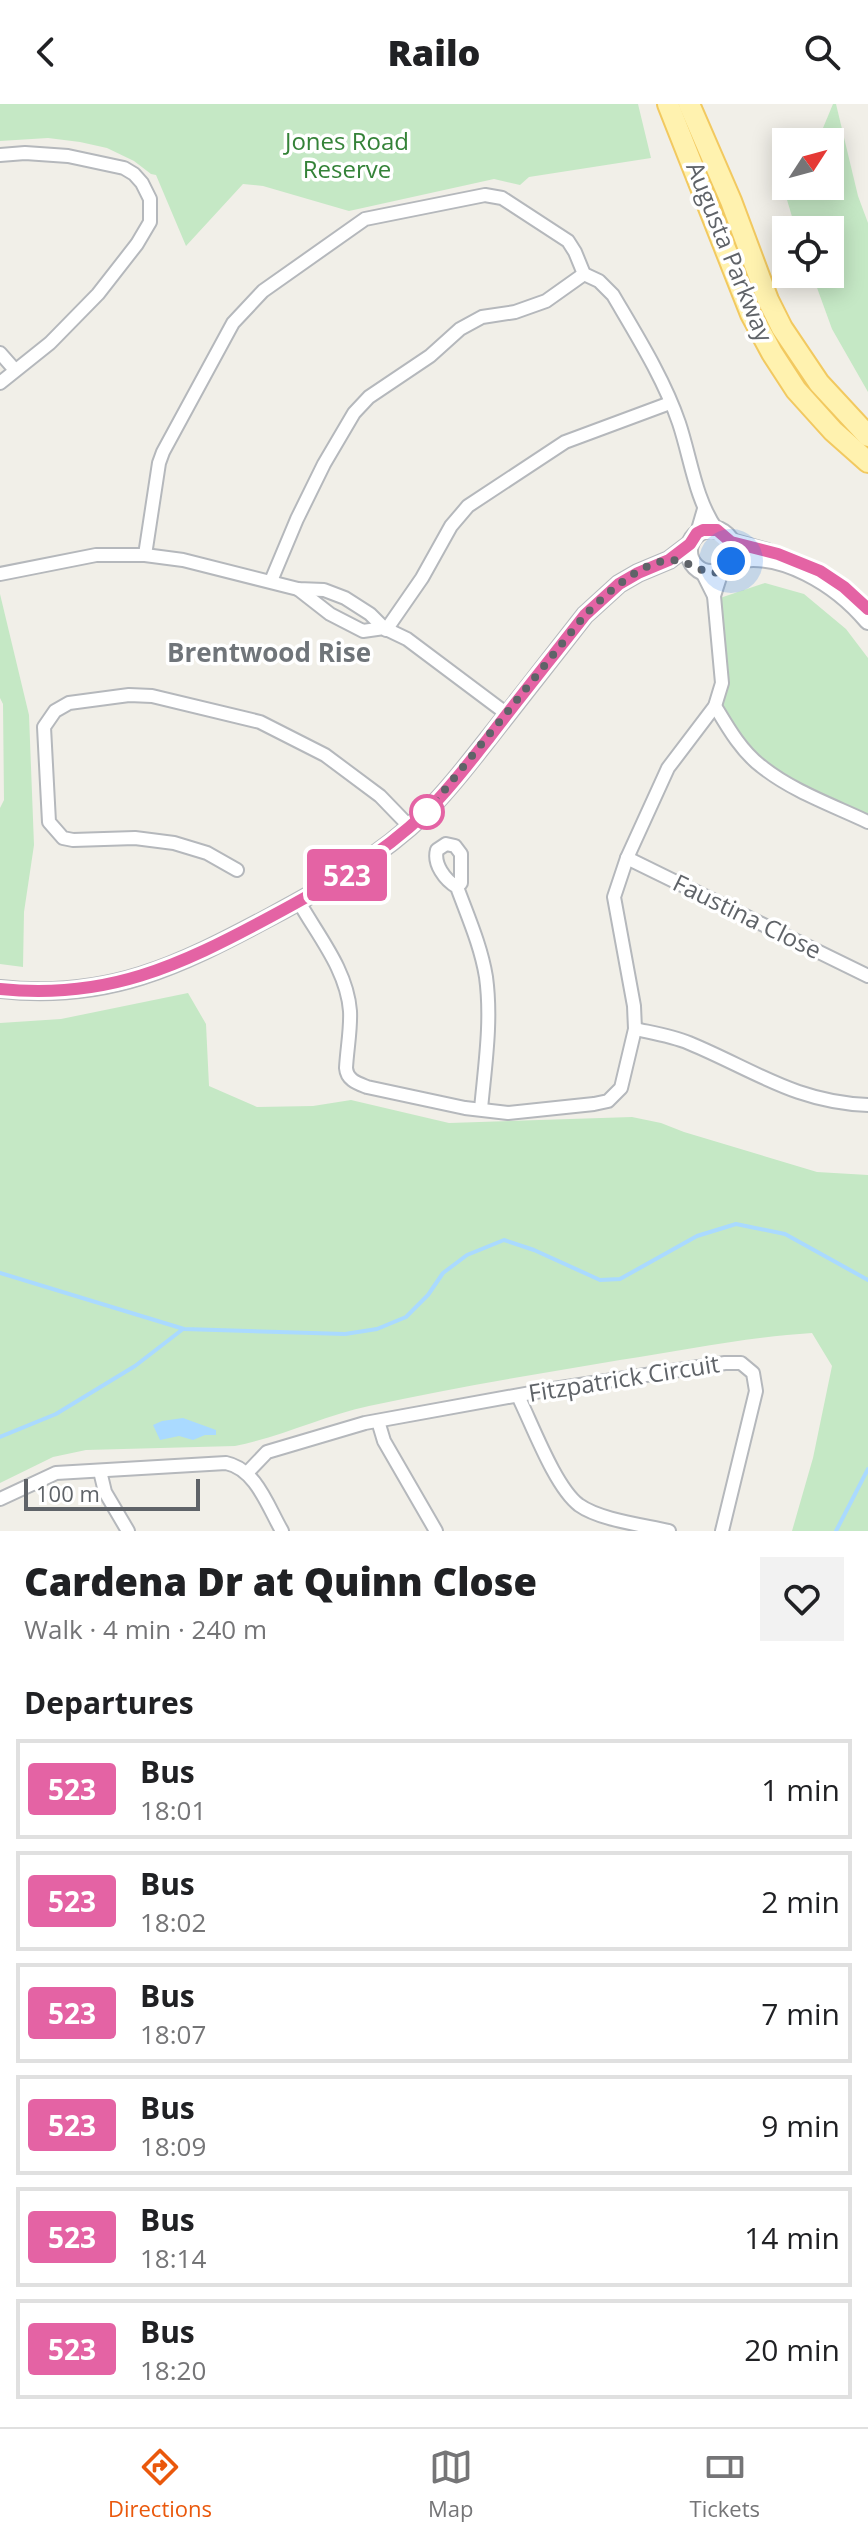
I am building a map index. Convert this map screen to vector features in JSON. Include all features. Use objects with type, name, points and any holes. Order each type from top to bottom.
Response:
[{"type":"main road","name":"Augusta Parkway","points":[[668,104],[739,286],[772,353],[796,390],[868,462]]},
{"type":"main road","name":"Augusta Parkway","points":[[689,104],[782,328],[819,383],[868,436]]},
{"type":"street","points":[[0,155],[68,156],[124,168],[142,183],[150,199],[150,222],[98,294],[50,343],[0,383]]},
{"type":"street","points":[[145,555],[159,463],[233,323],[263,291],[365,219],[485,195],[502,198],[568,241],[584,274],[599,281],[613,295],[679,422],[704,509],[717,530],[731,542],[778,554],[820,571],[868,609]]},
{"type":"street","points":[[271,581],[324,464],[354,413],[369,397],[430,356],[460,329],[482,317],[515,312],[546,301],[584,274]]},
{"type":"street","points":[[0,353],[15,370]]},
{"type":"street","points":[[298,589],[330,614],[363,631],[385,629],[422,578],[451,526],[468,506],[565,442],[670,403]]},
{"type":"street","points":[[299,902],[337,966],[346,988],[350,1011],[347,1074],[353,1081],[367,1087],[508,1113],[608,1101],[621,1088],[635,1029],[634,1006],[614,897],[627,858],[668,768],[715,706],[722,683],[714,596],[689,558],[704,509]]},
{"type":"street","points":[[0,989],[76,989],[137,978],[213,948],[364,864],[410,827],[450,787],[585,615],[603,597],[638,573],[669,560],[703,530],[717,530]]},
{"type":"street","points":[[714,596],[733,548],[731,542]]},
{"type":"street","points":[[0,574],[96,555],[145,555],[183,560],[298,589],[324,590],[345,598],[370,614],[385,629],[407,639],[507,714]]},
{"type":"street","points":[[669,560],[716,574],[727,566],[757,558],[776,561],[806,573],[845,598],[868,621]]},
{"type":"street","points":[[237,870],[207,853],[174,843],[135,838],[73,840],[63,838],[54,831],[49,822],[44,727],[55,711],[69,703],[129,695],[152,696],[260,722],[325,755],[380,796],[410,827]]},
{"type":"street","points":[[715,706],[730,731],[759,765],[790,785],[868,822]]},
{"type":"street","name":"Faustina Close","points":[[627,858],[868,976]]},
{"type":"street","points":[[457,887],[479,948],[485,975],[489,1019],[481,1109]]},
{"type":"street","points":[[635,1029],[686,1042],[787,1089],[834,1103],[868,1105]]},
{"type":"street","name":"Fitzpatrick Circuit","points":[[247,1473],[267,1452],[378,1421],[732,1362],[749,1367],[756,1381],[756,1391],[722,1531]]},
{"type":"street","points":[[518,1396],[565,1492],[580,1506],[597,1514],[669,1531]]},
{"type":"street","points":[[378,1421],[384,1441],[436,1531]]},
{"type":"street","points":[[0,1499],[56,1473],[218,1463],[236,1465],[247,1473],[282,1531]]},
{"type":"street","points":[[100,1471],[105,1492],[128,1531]]},
{"type":"green space","name":"Jones Road Reserve","points":[[0,104],[638,104],[651,158],[529,177],[520,185],[494,179],[349,211],[263,186],[243,184],[186,246],[156,175],[107,148],[80,142],[48,138],[0,141]]},
{"type":"green space","points":[[833,104],[836,104],[842,128],[823,128]]},
{"type":"green space","points":[[844,137],[868,223],[868,392],[832,329],[817,288],[844,288],[844,216],[792,216],[787,200],[844,200]]},
{"type":"green space","points":[[765,583],[804,594],[846,629],[868,658],[868,822],[759,765],[715,706],[722,682],[714,600]]},
{"type":"green space","points":[[0,594],[29,715],[34,845],[24,912],[23,967],[0,964],[0,808],[4,800]]},
{"type":"green space","points":[[188,993],[206,1024],[209,1086],[257,1107],[313,1106],[351,1100],[449,1123],[632,1117],[661,1123],[817,1172],[868,1175],[868,1531],[792,1531],[813,1458],[832,1366],[812,1333],[716,1344],[431,1393],[352,1410],[235,1446],[86,1450],[53,1457],[0,1483],[0,1023],[61,1019]]},
{"type":"water","points":[[183,1418],[216,1430],[216,1435],[193,1440],[179,1436],[160,1440],[153,1425]]},
{"type":"waterway","points":[[0,1273],[184,1329],[345,1334],[377,1329],[406,1317],[428,1295],[443,1273],[467,1255],[504,1240],[600,1280],[620,1279],[697,1236],[736,1224],[785,1234],[868,1280]]},
{"type":"waterway","points":[[0,1437],[56,1414],[135,1366],[183,1329]]},
{"type":"waterway","points":[[836,1531],[868,1469]]},
{"type":"bus line","name":"523","points":[[0,989],[76,989],[112,984],[167,968],[213,948],[364,864],[398,838],[450,787],[585,615],[603,597],[638,573],[669,560],[703,530],[717,530],[731,542],[778,554],[820,571],[868,609]]},
{"type":"district","name":"Brentwood Rise","points":[[269,653]]},
{"type":"route","points":[[427,812],[585,615],[603,597],[638,573],[669,560],[692,564],[709,574],[722,571],[731,561]]}]
